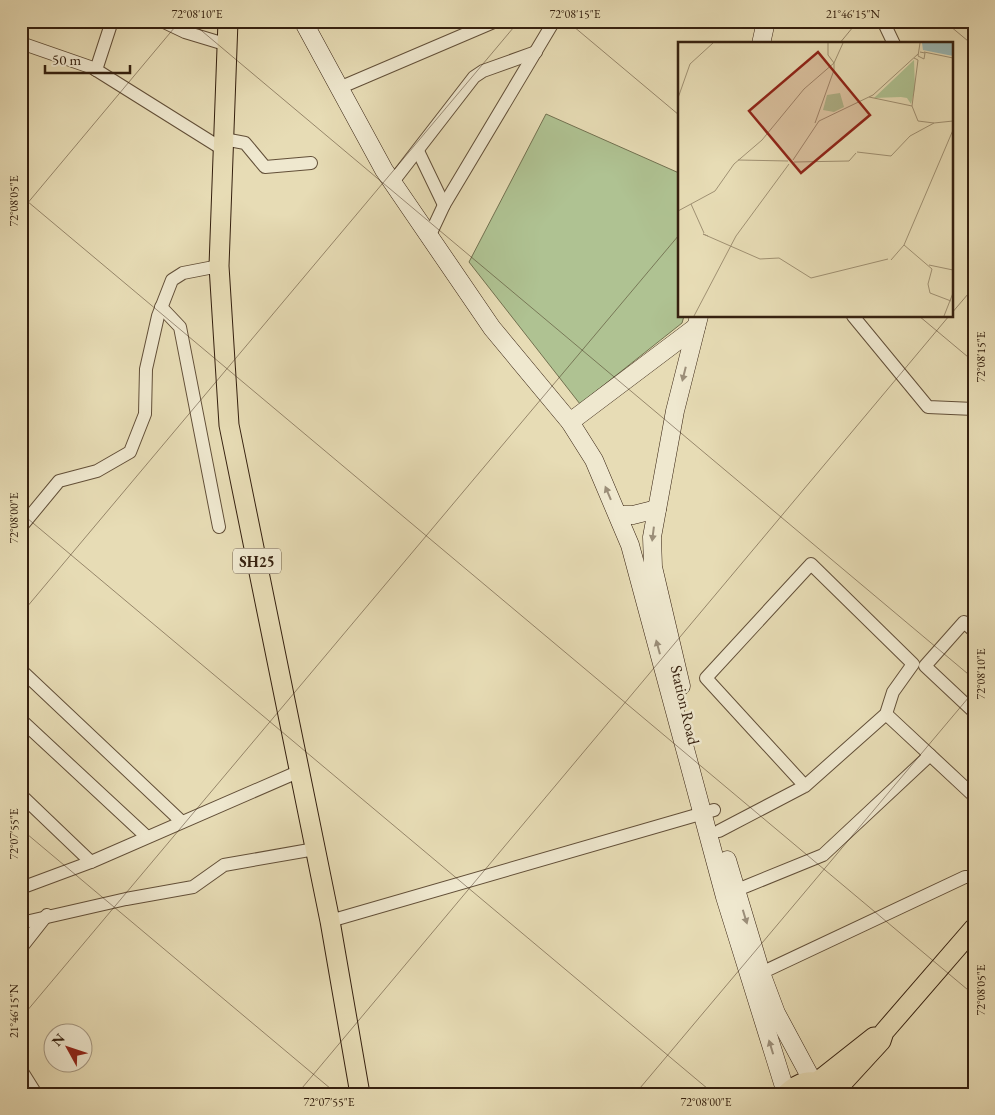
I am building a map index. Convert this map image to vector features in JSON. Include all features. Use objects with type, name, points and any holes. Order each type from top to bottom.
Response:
[{"type":"main road","name":"SH25","points":[[228,21],[219,266],[229,425],[330,921],[360,1094]]},
{"type":"main road","points":[[303,21],[392,182],[492,328],[570,422],[594,460],[630,546],[708,812],[725,897],[786,1093],[796,1086],[815,1081],[876,1035],[884,1032]]},
{"type":"main road","points":[[761,42],[766,21]]},
{"type":"main road","points":[[570,422],[698,322]]},
{"type":"main road","name":"Station Road","points":[[698,322],[675,411],[652,537],[653,567],[706,794],[708,812],[719,831],[761,973],[786,1033],[815,1081]]},
{"type":"main road","points":[[618,515],[633,515],[657,509]]},
{"type":"main road","points":[[815,1081],[838,1092],[881,1042],[884,1032],[974,928]]},
{"type":"street","points":[[96,70],[112,21]]},
{"type":"street","points":[[162,21],[186,32],[228,45]]},
{"type":"street","points":[[339,88],[496,21]]},
{"type":"street","points":[[429,236],[444,205],[554,21]]},
{"type":"street","points":[[883,21],[893,42]]},
{"type":"street","points":[[21,42],[96,70],[224,144],[245,143],[265,167],[311,163]]},
{"type":"street","points":[[392,182],[478,73],[536,52]]},
{"type":"street","points":[[418,151],[444,205]]},
{"type":"street","points":[[21,527],[59,481],[97,471],[130,452],[145,414],[146,368],[161,307],[172,280],[177,275],[219,266]]},
{"type":"street","points":[[161,307],[180,327],[219,527]]},
{"type":"street","points":[[855,318],[928,407],[974,409]]},
{"type":"street","points":[[719,831],[806,786],[886,714],[894,692],[913,664],[811,564],[706,678],[806,786]]},
{"type":"street","points":[[974,631],[964,622],[925,666],[974,712]]},
{"type":"street","points":[[21,670],[182,822]]},
{"type":"street","points":[[886,714],[974,796]]},
{"type":"street","points":[[21,720],[147,837]]},
{"type":"street","points":[[737,890],[823,855],[930,756]]},
{"type":"street","points":[[24,883],[91,862],[300,771]]},
{"type":"street","points":[[21,795],[91,862]]},
{"type":"street","points":[[330,921],[708,812]]},
{"type":"street","points":[[21,923],[47,915],[193,887],[224,865],[315,849]]},
{"type":"street","points":[[761,973],[965,877],[974,877]]},
{"type":"street","points":[[21,948],[47,915]]},
{"type":"street","points":[[21,1070],[36,1094]]},
{"type":"green space","points":[[546,114],[678,173],[678,318],[683,318],[682,323],[580,404],[469,262]]}]
